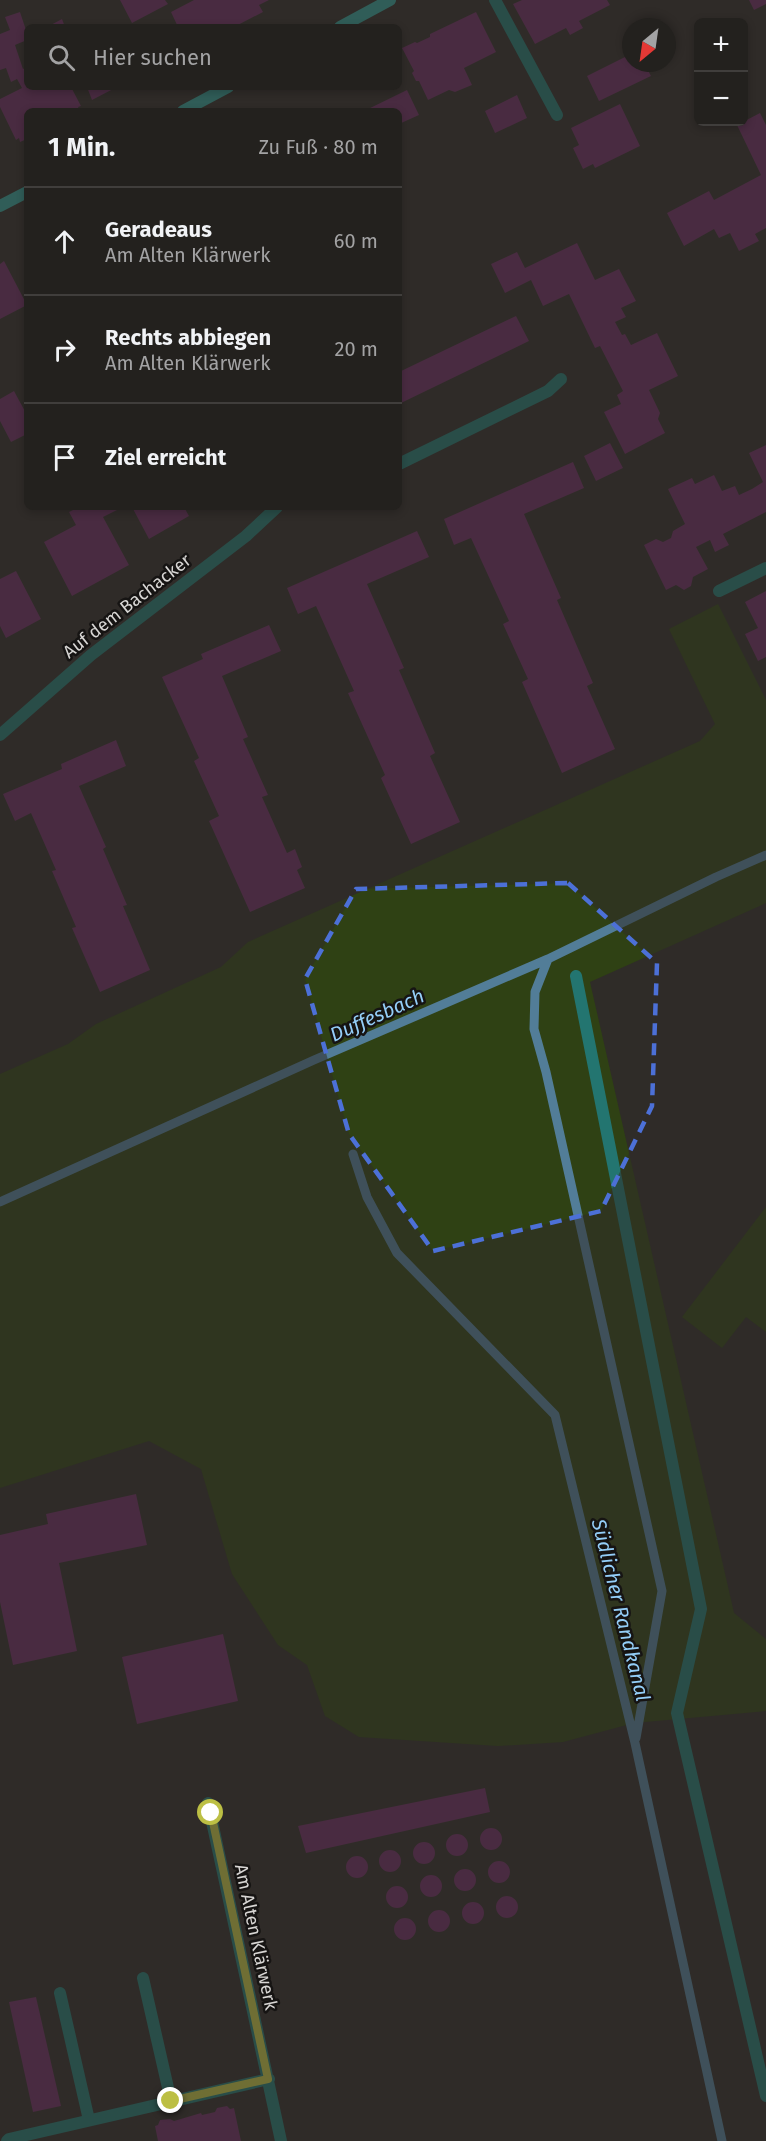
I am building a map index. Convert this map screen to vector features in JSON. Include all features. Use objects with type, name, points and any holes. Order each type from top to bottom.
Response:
[{"type":"street","points":[[346,24],[390,0]]},
{"type":"street","points":[[495,0],[557,115]]},
{"type":"street","points":[[189,108],[222,90]]},
{"type":"street","points":[[0,206],[24,194]]},
{"type":"street","points":[[402,463],[548,391],[561,379]]},
{"type":"street","name":"Auf dem Bachacker","points":[[0,735],[91,655],[246,536],[274,510]]},
{"type":"street","points":[[719,591],[766,568]]},
{"type":"street","points":[[576,976],[701,1609],[677,1713],[766,2096]]},
{"type":"street","name":"Am Alten Klärwerk","points":[[208,1803],[281,2141]]},
{"type":"street","points":[[143,1978],[171,2101]]},
{"type":"street","points":[[60,1993],[89,2120]]},
{"type":"street","points":[[7,2141],[268,2079]]},
{"type":"highlighted area","points":[[568,883],[657,963],[652,1106],[601,1211],[433,1251],[349,1134],[305,979],[356,889]]},
{"type":"green space","points":[[718,604],[766,700],[766,903],[590,982],[734,1613],[766,1639],[766,1711],[634,1723],[563,1742],[498,1746],[359,1737],[325,1716],[307,1665],[278,1645],[232,1574],[201,1469],[149,1441],[0,1488],[0,1074],[68,1044],[96,1024],[221,967],[248,942],[700,741],[715,724],[669,629]]},
{"type":"green space","points":[[766,1207],[766,1332],[746,1317],[722,1348],[682,1317]]},
{"type":"building","points":[[120,0],[165,0],[168,4],[132,23]]},
{"type":"building","points":[[194,0],[269,0],[259,5],[263,12],[240,24],[177,24],[171,12]]},
{"type":"building","points":[[522,0],[607,0],[610,5],[579,21],[583,28],[570,35],[566,28],[535,44],[513,4]]},
{"type":"building","points":[[749,0],[766,0],[766,4],[754,10]]},
{"type":"building","points":[[20,12],[24,24],[24,41],[15,45],[24,68],[24,90],[73,90],[81,106],[78,108],[24,108],[24,140],[20,142],[19,138],[16,140],[0,107],[0,99],[22,88],[17,79],[11,82],[6,68],[0,70],[0,34],[10,30],[5,17]]},
{"type":"building","points":[[476,12],[496,52],[464,68],[472,85],[455,92],[449,90],[428,100],[419,81],[416,81],[412,73],[414,71],[402,48],[430,37],[430,34]]},
{"type":"building","points":[[62,19],[64,24],[53,24]]},
{"type":"building","points":[[622,58],[622,72],[649,72],[651,76],[599,101],[587,76]]},
{"type":"building","points":[[88,90],[111,90],[92,100]]},
{"type":"building","points":[[407,90],[419,115],[402,123],[402,108],[370,108]]},
{"type":"building","points":[[517,95],[527,118],[495,133],[485,111]]},
{"type":"building","points":[[620,104],[640,146],[595,168],[593,164],[583,169],[573,148],[579,145],[571,128]]},
{"type":"building","points":[[760,113],[766,125],[766,228],[755,234],[759,241],[739,251],[730,233],[719,238],[714,229],[684,246],[667,213],[709,191],[714,200],[761,175],[737,126],[748,126],[748,119]]},
{"type":"building","points":[[577,243],[595,280],[619,269],[636,301],[621,308],[626,317],[615,322],[622,335],[625,334],[631,345],[657,333],[678,376],[649,390],[660,413],[658,419],[665,433],[625,454],[604,412],[621,404],[617,395],[623,391],[600,346],[595,348],[569,294],[543,306],[531,280],[505,293],[491,264],[517,252],[525,268]]},
{"type":"building","points":[[4,261],[24,299],[24,307],[0,319],[0,264]]},
{"type":"building","points":[[516,316],[529,341],[402,403],[402,371]]},
{"type":"building","points":[[14,391],[24,409],[24,436],[11,442],[0,421],[0,399]]},
{"type":"building","points":[[610,443],[623,468],[596,481],[584,456]]},
{"type":"building","points":[[766,445],[766,512],[723,534],[729,545],[715,552],[710,540],[696,547],[708,569],[693,577],[691,586],[684,590],[676,585],[666,590],[644,545],[656,539],[663,542],[671,538],[673,531],[685,524],[668,489],[692,478],[695,484],[714,475],[722,491],[735,486],[739,495],[763,482],[749,453]]},
{"type":"building","points":[[573,462],[584,488],[524,514],[561,598],[557,600],[593,683],[587,686],[615,749],[562,773],[522,682],[528,679],[503,624],[509,621],[471,538],[454,545],[444,519]]},
{"type":"building","points":[[73,510],[117,510],[103,517],[129,565],[72,596],[44,542],[76,525],[69,512]]},
{"type":"building","points":[[134,510],[186,510],[189,516],[149,539]]},
{"type":"building","points":[[417,531],[429,557],[367,584],[404,668],[399,670],[435,753],[430,756],[460,822],[411,844],[381,778],[385,775],[348,693],[354,691],[316,606],[298,614],[287,588]]},
{"type":"building","points":[[16,571],[41,619],[6,638],[0,626],[0,579]]},
{"type":"building","points":[[766,591],[766,657],[758,661],[745,634],[758,628],[745,602]]},
{"type":"building","points":[[269,625],[281,651],[222,676],[248,737],[243,739],[268,795],[262,797],[287,853],[295,849],[302,867],[297,870],[305,888],[250,912],[209,821],[219,816],[194,761],[199,758],[162,677],[203,659],[201,654]]},
{"type":"building","points":[[116,740],[126,766],[79,786],[106,847],[103,849],[127,905],[123,906],[150,970],[100,992],[72,928],[76,927],[52,871],[56,870],[31,813],[15,821],[3,794],[62,769],[61,764]]},
{"type":"building","points":[[136,1494],[147,1545],[59,1563],[77,1651],[13,1665],[0,1602],[0,1535],[48,1524],[46,1514]]},
{"type":"building","points":[[223,1634],[238,1701],[137,1724],[122,1657]]},
{"type":"building","points":[[485,1788],[490,1812],[306,1853],[298,1826]]},
{"type":"building","points":[[491,1828],[499,1831],[502,1839],[499,1847],[491,1850],[483,1847],[480,1839],[483,1831]]},
{"type":"building","points":[[457,1834],[465,1837],[468,1845],[465,1853],[457,1856],[449,1853],[446,1845],[449,1837]]},
{"type":"building","points":[[424,1842],[432,1845],[435,1853],[432,1861],[424,1864],[416,1861],[413,1853],[416,1845]]},
{"type":"building","points":[[390,1850],[398,1853],[401,1861],[398,1869],[390,1872],[382,1869],[379,1861],[382,1853]]},
{"type":"building","points":[[357,1856],[365,1859],[368,1867],[365,1875],[357,1878],[349,1875],[346,1867],[349,1859]]},
{"type":"building","points":[[499,1861],[507,1864],[510,1872],[507,1880],[499,1883],[491,1880],[488,1872],[491,1864]]},
{"type":"building","points":[[465,1869],[473,1872],[476,1880],[473,1888],[465,1891],[457,1888],[454,1880],[457,1872]]},
{"type":"building","points":[[431,1875],[439,1878],[442,1886],[439,1894],[431,1897],[423,1894],[420,1886],[423,1878]]},
{"type":"building","points":[[397,1886],[405,1889],[408,1897],[405,1905],[397,1908],[389,1905],[386,1897],[389,1889]]},
{"type":"building","points":[[507,1896],[515,1899],[518,1907],[515,1915],[507,1918],[499,1915],[496,1907],[499,1899]]},
{"type":"building","points":[[473,1902],[481,1905],[484,1913],[481,1921],[473,1924],[465,1921],[462,1913],[465,1905]]},
{"type":"building","points":[[439,1910],[447,1913],[450,1921],[447,1929],[439,1932],[431,1929],[428,1921],[431,1913]]},
{"type":"building","points":[[401,1918],[409,1918],[416,1925],[416,1933],[409,1940],[401,1940],[394,1933],[394,1925]]},
{"type":"building","points":[[36,1997],[61,2106],[33,2112],[9,2002]]},
{"type":"building","points":[[227,2106],[230,2109],[234,2108],[241,2141],[158,2141],[155,2126],[160,2120],[174,2121],[201,2113],[202,2115],[215,2112],[217,2108]]},
{"type":"waterway","name":"Duffesbach","points":[[0,1202],[314,1060],[548,959],[766,855]]},
{"type":"waterway","points":[[548,959],[535,992],[534,1029],[546,1072],[662,1591],[636,1738]]},
{"type":"waterway","name":"Südlicher Randkanal","points":[[353,1154],[367,1197],[397,1253],[555,1415],[635,1743],[722,2141]]},
{"type":"route","points":[[171,2101],[268,2079],[211,1813]]}]
